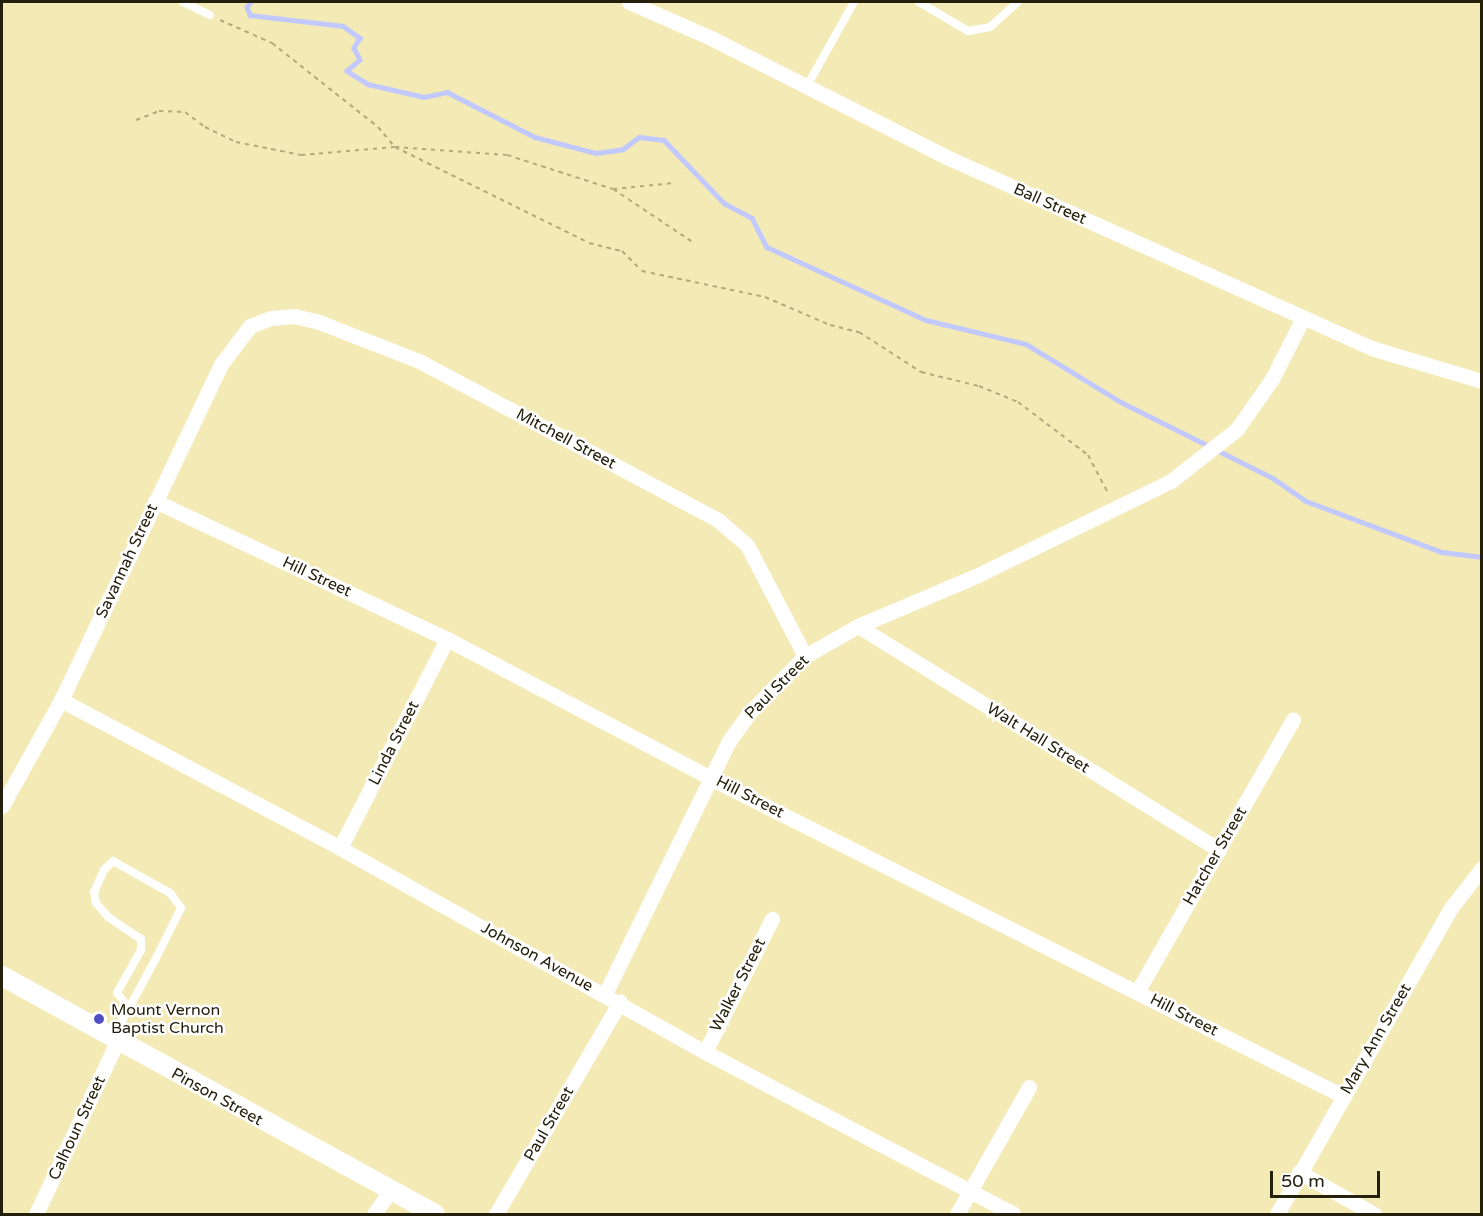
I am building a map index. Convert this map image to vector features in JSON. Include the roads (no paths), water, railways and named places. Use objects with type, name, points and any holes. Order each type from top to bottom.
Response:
[{"type":"street","name":"Ball Street","points":[[629,2],[807,86],[951,159],[1303,318],[1371,348],[1482,381]]},
{"type":"street","name":"Mitchell Street","points":[[258,323],[294,316],[318,322],[419,361],[718,520],[747,545],[805,656]]},
{"type":"street","name":"Paul Street","points":[[605,994],[729,741],[749,713],[805,656],[858,626],[1121,508],[1171,481],[1237,429],[1272,380],[1303,318]]},
{"type":"street","name":"Savannah Street","points":[[2,806],[61,700],[222,363],[250,326],[258,323]]},
{"type":"street","name":"Hill Street","points":[[155,501],[447,639],[712,778],[1343,1096]]},
{"type":"street","name":"Walt Hall Street","points":[[858,626],[1219,850]]},
{"type":"street","name":"Linda Street","points":[[340,848],[447,639]]},
{"type":"street","name":"Johnson Avenue","points":[[61,700],[340,848],[620,1002],[705,1052],[1013,1215]]},
{"type":"street","name":"Hatcher Street","points":[[1137,992],[1293,720]]},
{"type":"street","name":"Mary Ann Street","points":[[1277,1215],[1299,1172],[1449,909],[1482,868]]},
{"type":"street","name":"Walker Street","points":[[705,1052],[772,919]]},
{"type":"street","name":"Pinson Street","points":[[2,976],[115,1041],[435,1215]]},
{"type":"street","name":"Paul Street","points":[[496,1215],[620,1002]]},
{"type":"street","name":"Calhoun Street","points":[[36,1215],[115,1041]]},
{"type":"street","points":[[957,1215],[1029,1087]]},
{"type":"street","points":[[1299,1172],[1374,1215]]},
{"type":"street","points":[[374,1215],[390,1191]]},
{"type":"lane","points":[[183,2],[210,15]]},
{"type":"lane","points":[[807,86],[854,2]]},
{"type":"lane","points":[[919,2],[968,31],[990,27],[1018,2]]},
{"type":"lane","points":[[115,1041],[129,1008],[181,908],[170,893],[113,861],[104,870],[94,892],[96,903],[108,916],[141,939],[141,950],[117,993],[129,1008]]},
{"type":"waterway","points":[[251,2],[247,7],[250,15],[343,26],[360,38],[354,48],[360,60],[347,71],[368,84],[424,97],[447,92],[535,137],[596,153],[623,149],[639,137],[664,140],[724,203],[752,218],[767,247],[926,320],[1026,344],[1121,402],[1209,446]]},
{"type":"waterway","points":[[1217,450],[1273,478],[1306,501],[1442,552],[1482,557]]},
{"type":"place","name":"Mount Vernon Baptist Church","points":[[99,1019]]}]
